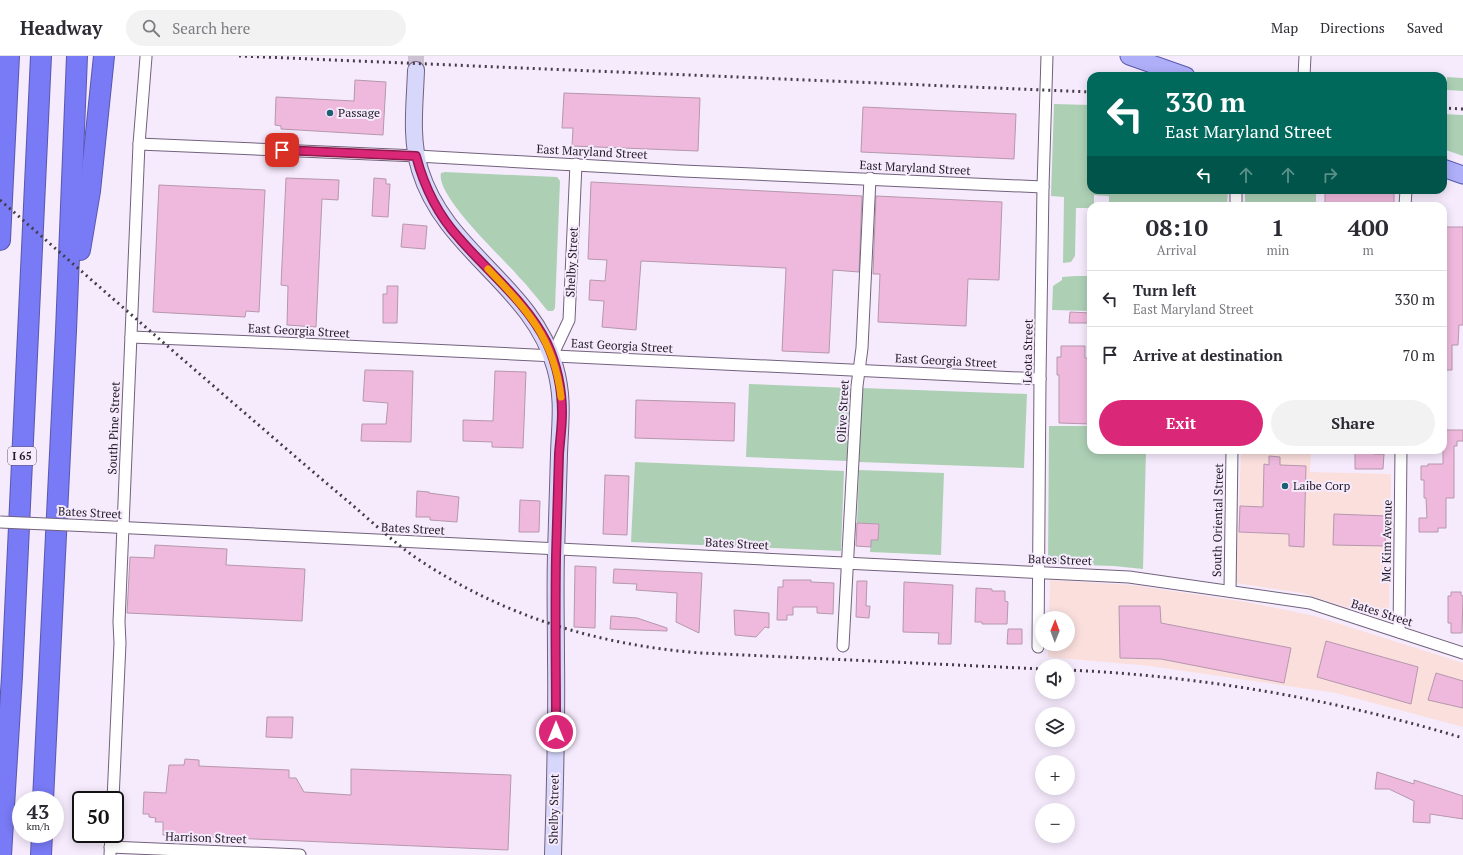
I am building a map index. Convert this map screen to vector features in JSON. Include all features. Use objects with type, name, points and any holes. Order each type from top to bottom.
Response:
[{"type":"highway","points":[[5,56],[6,113]]},
{"type":"highway","points":[[0,240],[9,56]]},
{"type":"highway","name":"I 65","points":[[1,855],[12,662],[41,56]]},
{"type":"highway","points":[[43,791],[66,331],[77,56]]},
{"type":"highway","points":[[66,331],[90,191],[104,56]]},
{"type":"highway","points":[[41,855],[42,843]]},
{"type":"main road","points":[[1129,56],[1175,72]]},
{"type":"main road","name":"Shelby Street","points":[[416,70],[414,144],[420,171],[430,195],[440,213],[459,238],[523,306],[536,324],[552,356],[559,381],[562,414],[559,453],[557,548],[553,855]]},
{"type":"main road","points":[[1447,169],[1463,175]]},
{"type":"street","name":"Leota Street","points":[[1038,611],[1043,187],[1047,56]]},
{"type":"street","points":[[1304,56],[1304,72]]},
{"type":"street","name":"South Pine Street","points":[[113,791],[139,144],[146,57]]},
{"type":"street","name":"East Maryland Street","points":[[139,144],[1043,187]]},
{"type":"street","name":"Shelby Street","points":[[552,356],[569,320],[576,164]]},
{"type":"street","name":"Olive Street","points":[[843,646],[859,370],[862,348],[870,178]]},
{"type":"street","name":"East Georgia Street","points":[[131,337],[274,342],[1040,379]]},
{"type":"street","name":"South Oriental Street","points":[[1230,591],[1232,454]]},
{"type":"street","name":"Mc Kim Avenue","points":[[1399,632],[1401,454]]},
{"type":"street","name":"Bates Street","points":[[0,522],[357,538],[395,542],[557,548],[1129,577],[1310,603],[1463,652]]},
{"type":"street","name":"Harrison Street","points":[[110,851],[300,855]]},
{"type":"shaded area","points":[[1241,454],[1311,454],[1310,472],[1391,474],[1389,621],[1302,593],[1236,583]]},
{"type":"shaded area","points":[[1050,580],[1132,585],[1247,602],[1315,616],[1463,663],[1463,727],[1336,693],[1150,666],[1048,657],[1048,651],[1075,651],[1075,611],[1049,611]]},
{"type":"green space","points":[[1447,77],[1463,78],[1463,91],[1447,90]]},
{"type":"green space","points":[[1054,104],[1087,105],[1087,194],[1228,194],[1227,202],[1109,202],[1109,196],[1094,195],[1094,202],[1087,202],[1087,208],[1076,208],[1075,256],[1071,262],[1063,263],[1064,197],[1051,196]]},
{"type":"green space","points":[[1447,114],[1463,115],[1463,156],[1447,150]]},
{"type":"green space","points":[[441,173],[557,177],[560,181],[555,308],[553,311],[548,311],[546,309],[459,211],[448,196],[442,183]]},
{"type":"green space","points":[[1245,194],[1316,194],[1316,202],[1245,202]]},
{"type":"green space","points":[[1087,276],[1087,311],[1052,310],[1053,286],[1062,280],[1062,277]]},
{"type":"green space","points":[[749,384],[850,388],[847,461],[746,457]]},
{"type":"green space","points":[[862,388],[1027,394],[1024,468],[859,462]]},
{"type":"green space","points":[[1049,426],[1087,426],[1087,454],[1146,454],[1143,569],[1114,566],[1051,564],[1048,562]]},
{"type":"green space","points":[[635,462],[844,471],[841,551],[631,542]]},
{"type":"green space","points":[[859,470],[944,473],[941,555],[870,552],[871,540],[878,540],[879,524],[857,523]]},
{"type":"building","name":"Passage","points":[[355,80],[386,82],[383,135],[281,129],[281,126],[275,125],[276,97],[354,101]]},
{"type":"building","points":[[564,93],[700,98],[698,151],[572,146],[573,128],[562,128]]},
{"type":"building","points":[[863,107],[1016,114],[1014,159],[861,152]]},
{"type":"building","points":[[286,178],[339,180],[338,200],[322,199],[316,327],[287,325],[288,286],[281,285]]},
{"type":"building","points":[[374,178],[386,179],[386,184],[390,184],[388,217],[372,216]]},
{"type":"building","points":[[591,182],[862,196],[859,272],[833,270],[829,353],[782,351],[786,268],[641,261],[636,330],[602,327],[604,301],[589,300],[590,280],[605,281],[607,260],[588,259]]},
{"type":"building","points":[[159,185],[265,190],[259,312],[246,311],[245,317],[153,312]]},
{"type":"building","points":[[1325,194],[1394,194],[1394,202],[1325,202]]},
{"type":"building","points":[[876,196],[1002,202],[999,280],[968,279],[966,326],[878,322],[880,274],[873,274]]},
{"type":"building","points":[[403,224],[427,226],[425,249],[401,247]]},
{"type":"building","points":[[1447,227],[1463,227],[1463,325],[1459,325],[1458,345],[1452,345],[1452,370],[1447,370]]},
{"type":"building","points":[[387,286],[398,286],[397,323],[383,323],[383,294],[387,294]]},
{"type":"building","points":[[1070,312],[1087,313],[1087,323],[1069,323]]},
{"type":"building","points":[[1061,346],[1085,346],[1085,358],[1087,358],[1087,424],[1059,423],[1059,375],[1057,375],[1057,357],[1061,357]]},
{"type":"building","points":[[365,370],[413,371],[411,442],[361,441],[362,424],[386,424],[388,403],[363,401]]},
{"type":"building","points":[[495,371],[526,372],[523,448],[492,447],[492,442],[463,441],[463,420],[493,421]]},
{"type":"building","points":[[636,400],[735,403],[734,441],[635,438]]},
{"type":"building","points":[[1447,430],[1463,430],[1463,441],[1457,441],[1457,446],[1454,446],[1454,498],[1446,498],[1446,528],[1438,528],[1438,532],[1419,532],[1419,518],[1427,518],[1426,498],[1424,498],[1424,480],[1421,480],[1421,466],[1428,466],[1428,464],[1443,464],[1443,454],[1447,454]]},
{"type":"building","points":[[1355,454],[1384,454],[1383,469],[1355,469]]},
{"type":"building","name":"Laibe Corp","points":[[1269,456],[1280,457],[1280,465],[1306,466],[1304,547],[1289,546],[1289,534],[1239,532],[1240,506],[1263,507],[1264,464],[1269,465]]},
{"type":"building","points":[[605,475],[629,476],[627,535],[603,534]]},
{"type":"building","points":[[417,491],[459,497],[457,522],[430,520],[430,517],[416,517]]},
{"type":"building","points":[[520,500],[540,501],[539,532],[519,532]]},
{"type":"building","points":[[1334,514],[1386,516],[1385,546],[1333,545]]},
{"type":"building","points":[[857,523],[879,524],[878,540],[871,540],[871,547],[856,546]]},
{"type":"building","points":[[155,545],[227,549],[226,565],[305,569],[302,621],[127,613],[130,557],[154,558]]},
{"type":"building","points":[[575,566],[596,567],[595,628],[574,627]]},
{"type":"building","points":[[614,569],[702,573],[699,633],[676,622],[677,593],[636,590],[637,584],[613,583]]},
{"type":"building","points":[[783,580],[811,580],[811,582],[834,583],[833,614],[817,613],[817,607],[793,607],[793,615],[787,615],[787,620],[777,620],[778,587],[783,587]]},
{"type":"building","points":[[857,581],[867,581],[866,606],[870,606],[869,618],[856,617]]},
{"type":"building","points":[[904,582],[953,585],[951,644],[938,644],[939,633],[903,632]]},
{"type":"building","points":[[976,588],[992,589],[992,591],[1005,591],[1005,601],[1008,602],[1007,624],[982,624],[982,622],[975,622]]},
{"type":"building","points":[[1451,592],[1461,592],[1461,595],[1463,596],[1462,633],[1451,633],[1451,623],[1448,623],[1448,596],[1451,596]]},
{"type":"building","points":[[1119,606],[1160,606],[1161,623],[1291,648],[1284,683],[1161,659],[1120,658]]},
{"type":"building","points":[[734,610],[769,613],[769,628],[765,627],[756,637],[735,635]]},
{"type":"building","points":[[611,616],[637,618],[667,628],[667,631],[610,629]]},
{"type":"building","points":[[1008,629],[1022,629],[1022,644],[1007,644]]},
{"type":"building","points":[[1326,641],[1418,667],[1411,704],[1317,677]]},
{"type":"building","points":[[1436,673],[1463,681],[1463,708],[1428,700]]},
{"type":"building","points":[[267,717],[293,717],[292,738],[266,737]]},
{"type":"building","points":[[185,759],[199,760],[199,766],[289,770],[289,778],[296,778],[304,792],[351,795],[351,769],[511,775],[508,850],[163,835],[163,822],[155,822],[156,818],[149,817],[149,814],[143,814],[144,792],[166,793],[169,765],[184,765]]},
{"type":"building","points":[[1377,772],[1414,784],[1414,780],[1463,796],[1463,819],[1430,814],[1430,823],[1413,822],[1414,801],[1389,789],[1375,789]]},
{"type":"tunnel","points":[[416,56],[416,70]]},
{"type":"railway","points":[[239,56],[1087,92]]},
{"type":"railway","points":[[1447,108],[1463,109]]},
{"type":"railway","points":[[0,200],[396,543],[445,576],[514,610],[550,624],[586,634],[624,643],[662,649],[701,653],[1035,669]]},
{"type":"railway","points":[[1075,670],[1168,678],[1267,692],[1366,712],[1463,738]]},
{"type":"slow traffic","points":[[488,269],[523,306],[542,334],[552,356],[559,381],[561,397]]},
{"type":"place","name":"Passage","points":[[330,113]]},
{"type":"place","name":"Laibe Corp","points":[[1285,486]]},
{"type":"route","points":[[282,150],[416,156],[420,171],[430,195],[440,213],[466,246],[523,306],[536,324],[548,346],[559,381],[562,401],[556,557],[556,732]]}]
